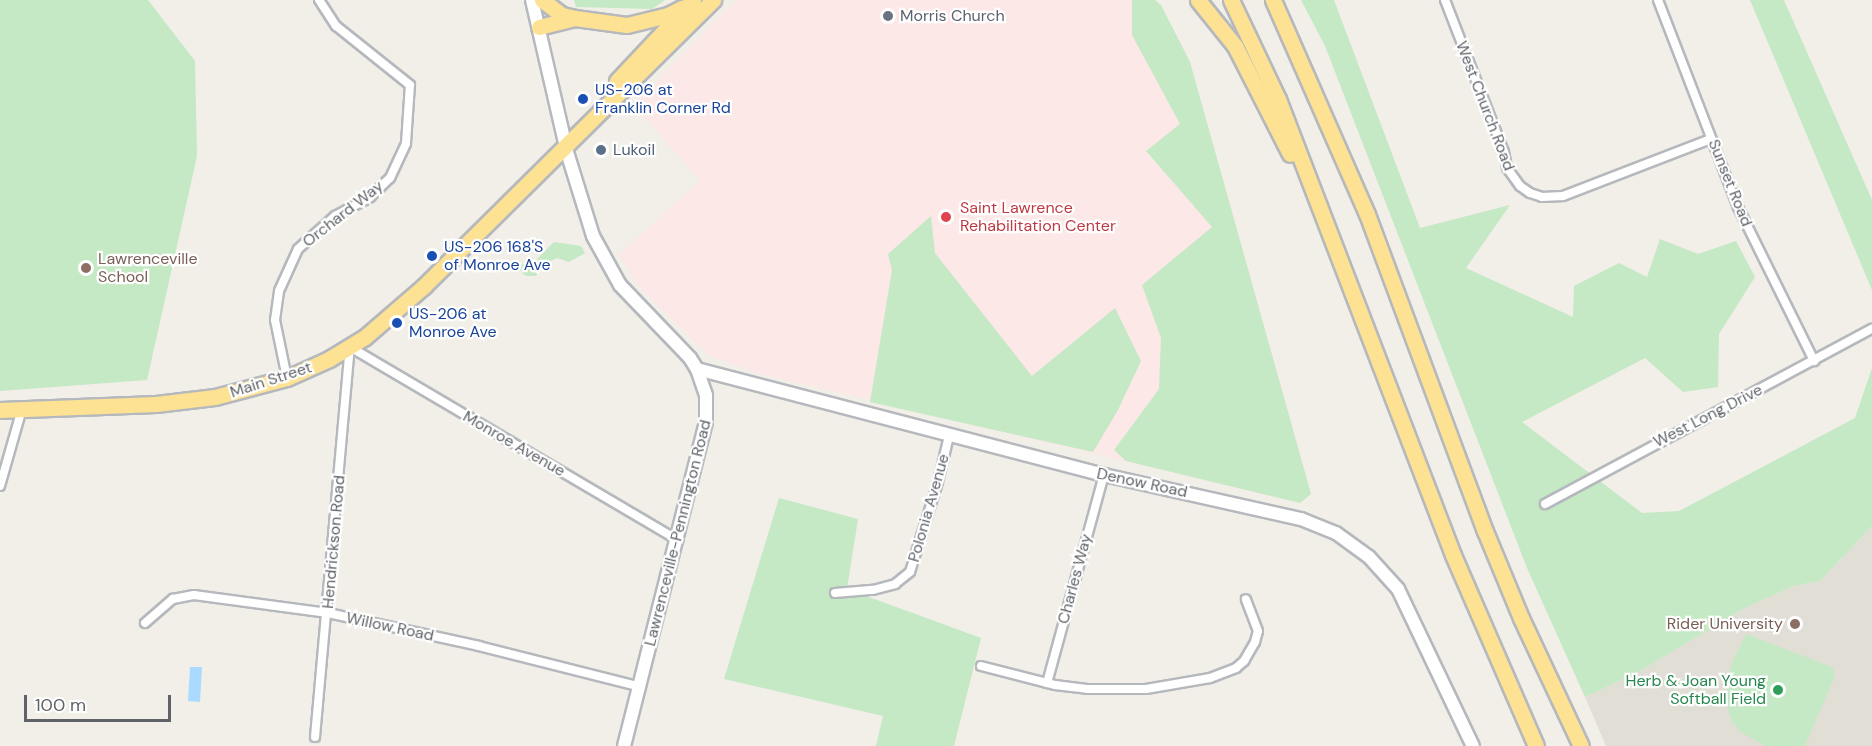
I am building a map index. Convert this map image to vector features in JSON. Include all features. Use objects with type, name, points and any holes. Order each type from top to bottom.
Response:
[{"type":"highway","points":[[542,0],[562,15],[627,25],[669,15],[692,2]]},
{"type":"highway","points":[[566,143],[713,0]]},
{"type":"highway","points":[[1198,0],[1220,25],[1249,69],[1331,239]]},
{"type":"highway","points":[[1231,0],[1278,99],[1453,555],[1536,746]]},
{"type":"highway","points":[[1273,0],[1367,214],[1513,599],[1581,746]]},
{"type":"highway","points":[[566,143],[609,89],[692,2]]},
{"type":"highway","points":[[539,27],[575,18]]},
{"type":"highway","name":"Main Street","points":[[0,410],[156,404],[215,397],[287,378],[350,347],[381,324],[424,286],[566,143]]},
{"type":"street","name":"Orchard Way","points":[[287,378],[275,320],[279,291],[298,249],[335,216],[370,197],[390,178],[406,143],[410,85],[336,26],[319,0]]},
{"type":"street","name":"Lawrenceville-Pennington Road","points":[[532,0],[587,220],[605,260],[636,304],[697,369],[706,394],[706,422],[678,540],[624,746]]},
{"type":"street","name":"West Church Road","points":[[1445,0],[1504,152],[1507,168],[1513,178],[1530,193],[1542,197],[1563,196],[1711,138]]},
{"type":"street","name":"Sunset Road","points":[[1658,0],[1755,244],[1814,361]]},
{"type":"street","name":"West Long Drive","points":[[1545,504],[1872,329]]},
{"type":"street","name":"Monroe Avenue","points":[[350,347],[678,540]]},
{"type":"street","name":"Hendrickson Road","points":[[315,737],[328,614],[350,347]]},
{"type":"street","name":"Denow Road","points":[[697,369],[1104,475],[1301,519],[1352,543],[1385,572],[1409,608],[1473,746]]},
{"type":"street","points":[[0,486],[22,409]]},
{"type":"street","name":"Polonia Avenue","points":[[835,593],[873,590],[895,584],[910,572],[938,482],[949,436]]},
{"type":"street","name":"Charles Way","points":[[1047,683],[1104,475]]},
{"type":"street","name":"Willow Road","points":[[145,623],[173,599],[194,595],[328,614],[478,646],[640,687]]},
{"type":"street","points":[[981,666],[1047,683],[1088,689],[1146,689],[1178,685],[1226,673],[1244,661],[1255,642],[1258,631],[1246,599]]},
{"type":"shaded area","name":"Saint Lawrence Rehabilitation Center","points":[[737,0],[1155,0],[1161,5],[1190,62],[1311,494],[1300,503],[753,372],[708,355],[641,289],[619,255],[700,180],[633,105]]},
{"type":"shaded area","name":"Rider University","points":[[1872,526],[1872,746],[1606,746],[1585,697],[1640,671],[1743,609],[1793,586],[1820,581]]},
{"type":"green space","name":"Lawrenceville School","points":[[0,0],[148,0],[195,61],[197,156],[147,380],[0,391]]},
{"type":"green space","points":[[574,0],[665,0],[652,9],[576,7]]},
{"type":"green space","points":[[1132,0],[1155,0],[1161,5],[1190,62],[1311,494],[1300,503],[1126,461],[1114,450],[1159,389],[1161,338],[1142,285],[1212,227],[1146,151],[1180,124],[1132,35]]},
{"type":"green space","points":[[1301,0],[1334,0],[1420,228],[1510,205],[1466,268],[1573,317],[1574,286],[1619,263],[1647,277],[1660,239],[1698,254],[1736,241],[1755,277],[1719,334],[1718,387],[1683,392],[1645,358],[1522,422],[1642,513],[1679,511],[1855,418],[1872,368],[1872,526],[1820,581],[1793,586],[1743,609],[1640,671],[1585,697],[1527,568],[1325,46]]},
{"type":"green space","points":[[1750,0],[1784,0],[1872,200],[1872,290]]},
{"type":"green space","points":[[931,216],[935,253],[1032,376],[1115,308],[1141,361],[1118,410],[1093,452],[870,402],[892,270],[888,254]]},
{"type":"green space","points":[[554,242],[581,246],[585,253],[569,262],[557,258],[531,270],[538,274],[536,276],[523,274],[520,270],[522,264],[532,264]]},
{"type":"green space","points":[[779,498],[858,519],[847,589],[981,638],[954,746],[876,746],[883,716],[724,679]]},
{"type":"green space","name":"Herb & Joan Young Softball Field","points":[[1746,634],[1832,667],[1835,675],[1805,746],[1766,746],[1742,733],[1732,722],[1727,707],[1727,682],[1731,665]]},
{"type":"water","points":[[190,667],[202,667],[200,702],[188,701]]},
{"type":"place","name":"Morris Church","points":[[888,16]]},
{"type":"place","name":"US-206 at Franklin Corner Rd","points":[[583,99]]},
{"type":"place","name":"Lukoil","points":[[601,150]]},
{"type":"place","name":"Saint Lawrence Rehabilitation Center","points":[[946,217]]},
{"type":"place","name":"US-206 168'S of Monroe Ave","points":[[432,256]]},
{"type":"place","name":"Lawrenceville School","points":[[86,268]]},
{"type":"place","name":"US-206 at Monroe Ave","points":[[397,323]]},
{"type":"place","name":"Rider University","points":[[1795,624]]},
{"type":"place","name":"Herb & Joan Young Softball Field","points":[[1778,690]]}]
